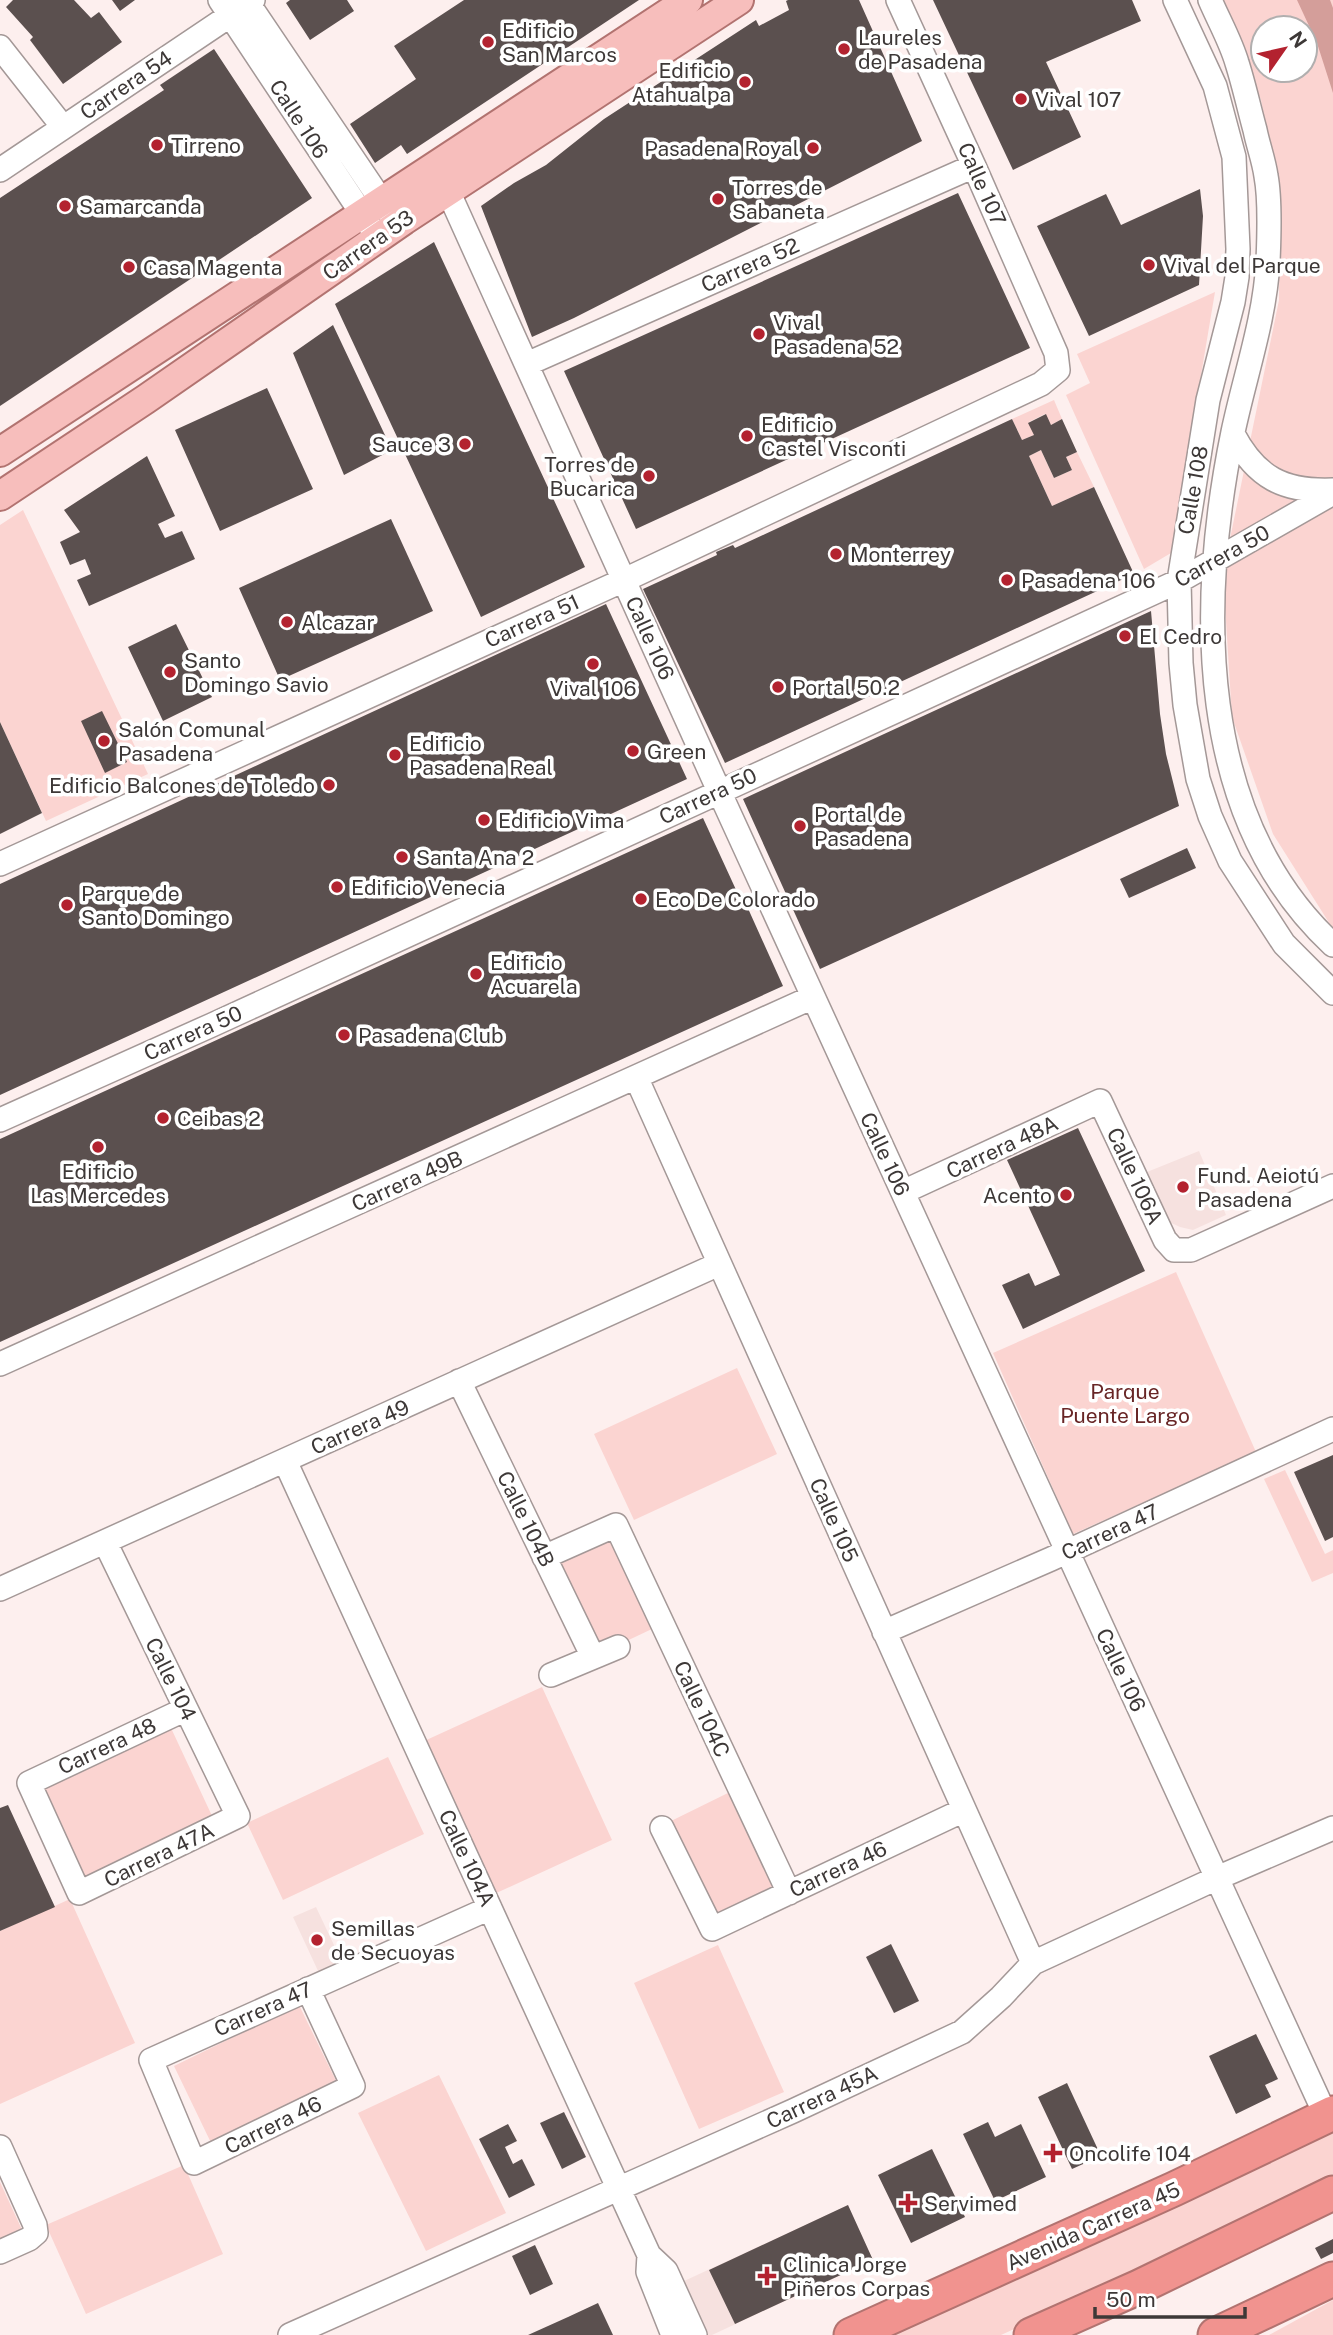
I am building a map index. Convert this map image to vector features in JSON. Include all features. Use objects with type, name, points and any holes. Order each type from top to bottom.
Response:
[{"type":"highway","name":"Avenida Carrera 45","points":[[851,2335],[1174,2189],[1329,2115]]},
{"type":"highway","points":[[1031,2335],[1139,2287],[1333,2193]]},
{"type":"highway","points":[[1215,2335],[1333,2279]]},
{"type":"main road","name":"Carrera 53","points":[[0,452],[688,0]]},
{"type":"main road","name":"Carrera 53","points":[[0,496],[157,392],[388,231],[739,0]]},
{"type":"street","name":"Calle 107","points":[[898,0],[1056,353],[1058,370]]},
{"type":"street","name":"Calle 108","points":[[1175,0],[1215,86],[1234,157],[1237,249],[1237,277],[1233,302],[1208,400],[1179,581],[1185,705],[1198,779],[1210,817],[1230,861],[1284,944],[1333,993]]},
{"type":"street","name":"Calle 108","points":[[1210,0],[1237,61],[1267,177],[1268,260],[1263,304],[1233,434],[1214,562],[1212,612],[1223,739],[1237,793],[1251,828],[1289,895],[1313,926],[1333,944]]},
{"type":"street","name":"Calle 106","points":[[240,4],[388,231]]},
{"type":"street","name":"Carrera 54","points":[[0,170],[240,4]]},
{"type":"street","points":[[0,47],[64,127]]},
{"type":"street","name":"Carrera 52","points":[[527,363],[974,166]]},
{"type":"street","name":"Calle 106","points":[[448,191],[1067,1552],[1329,2115]]},
{"type":"street","name":"Carrera 51","points":[[0,863],[624,580],[1041,384],[1058,370]]},
{"type":"street","points":[[1233,434],[1242,451],[1260,472],[1299,489],[1333,492]]},
{"type":"street","name":"Carrera 50","points":[[0,1120],[1179,581],[1333,492]]},
{"type":"street","name":"Carrera 49B","points":[[0,1364],[813,997]]},
{"type":"street","name":"Calle 105","points":[[636,1077],[1033,1963]]},
{"type":"street","name":"Carrera 48A","points":[[903,1192],[1100,1101]]},
{"type":"street","name":"Calle 106A","points":[[1100,1101],[1165,1240],[1174,1250],[1191,1250],[1333,1186]]},
{"type":"street","name":"Carrera 49","points":[[0,1589],[719,1264]]},
{"type":"street","name":"Calle 104B","points":[[459,1381],[593,1657]]},
{"type":"street","name":"Carrera 47","points":[[884,1632],[1067,1552],[1333,1429]]},
{"type":"street","name":"Calle 104A","points":[[285,1461],[618,2189],[649,2255],[666,2271],[695,2335]]},
{"type":"street","name":"Calle 104C","points":[[544,1557],[615,1525],[789,1893]]},
{"type":"street","name":"Calle 104","points":[[105,1542],[238,1816]]},
{"type":"street","points":[[551,1675],[618,1647]]},
{"type":"street","name":"Carrera 48","points":[[79,1893],[29,1783],[186,1709]]},
{"type":"street","name":"Carrera 46","points":[[663,1828],[712,1929],[964,1810]]},
{"type":"street","name":"Carrera 47A","points":[[79,1893],[238,1816]]},
{"type":"street","name":"Carrera 45A","points":[[290,2335],[962,2032],[1033,1963],[1333,1828]]},
{"type":"street","name":"Carrera 47","points":[[194,2163],[150,2060],[490,1908]]},
{"type":"street","name":"Carrera 46","points":[[194,2163],[353,2086],[308,1989]]},
{"type":"street","points":[[0,2147],[35,2225],[36,2233],[0,2252]]},
{"type":"street","name":"Calle 104A","points":[[649,2255],[648,2272],[673,2335]]},
{"type":"shaded area","points":[[1297,0],[1330,0],[1333,8],[1333,93],[1319,49],[1319,14],[1304,14]]},
{"type":"shaded area","name":"Fund. Aeiotú Pasadena","points":[[1199,1151],[1226,1215],[1193,1230],[1167,1221],[1147,1172]]},
{"type":"shaded area","name":"Semillas de Secuoyas","points":[[316,1907],[342,1962],[319,1973],[293,1917]]},
{"type":"shaded area","name":"Clinica Jorge Piñeros Corpas","points":[[848,2205],[873,2260],[712,2335],[706,2335],[682,2282]]},
{"type":"green space","points":[[1223,0],[1333,0],[1333,929],[1273,834],[1232,717],[1223,573],[1279,300],[1280,203],[1261,100],[1255,84],[1319,84],[1319,14],[1249,14],[1249,68]]},
{"type":"green space","points":[[1215,292],[1171,553],[1144,569],[1066,395],[1090,383],[1077,354]]},
{"type":"green space","points":[[1054,400],[1062,419],[1051,425],[1045,414],[1029,422],[1034,435],[1022,440],[1012,419]]},
{"type":"green space","points":[[1041,450],[1054,478],[1072,470],[1066,457],[1077,452],[1094,487],[1052,506],[1029,456]]},
{"type":"green space","points":[[23,510],[148,774],[46,821],[0,722],[0,525]]},
{"type":"green space","name":"Parque Puente Largo","points":[[1176,1272],[1256,1452],[1073,1534],[993,1353]]},
{"type":"green space","points":[[737,1368],[777,1454],[634,1520],[594,1434]]},
{"type":"green space","points":[[1285,1470],[1325,1554],[1333,1550],[1333,1573],[1312,1582],[1264,1479]]},
{"type":"green space","points":[[609,1535],[654,1628],[595,1656],[550,1563]]},
{"type":"green space","points":[[542,1687],[612,1840],[492,1895],[422,1742]]},
{"type":"green space","points":[[171,1728],[213,1818],[84,1878],[42,1788]]},
{"type":"green space","points":[[388,1757],[424,1834],[283,1900],[247,1823]]},
{"type":"green space","points":[[732,1791],[778,1884],[715,1914],[669,1822]]},
{"type":"green space","points":[[70,1899],[135,2043],[0,2104],[0,1931]]},
{"type":"green space","points":[[718,1945],[784,2092],[699,2129],[634,1983]]},
{"type":"green space","points":[[299,2005],[340,2089],[214,2149],[174,2066]]},
{"type":"green space","points":[[439,2075],[506,2213],[426,2251],[358,2113]]},
{"type":"green space","points":[[1333,2123],[1333,2174],[1126,2278],[1001,2335],[873,2335]]},
{"type":"green space","points":[[184,2165],[223,2254],[86,2314],[46,2225]]},
{"type":"green space","points":[[0,2182],[23,2232],[0,2242]]},
{"type":"green space","points":[[1333,2300],[1333,2335],[1269,2335]]},
{"type":"building","points":[[13,0],[74,0],[91,18],[99,12],[122,42],[63,84],[30,40],[33,37],[6,7]]},
{"type":"building","points":[[112,0],[135,0],[120,11]]},
{"type":"building","points":[[290,0],[347,0],[354,11],[310,40],[286,3]]},
{"type":"building","points":[[464,0],[639,0],[407,154],[401,145],[375,163],[350,124],[416,79],[394,46]]},
{"type":"building","points":[[788,0],[859,0],[922,141],[532,337],[481,206],[546,165],[604,119],[756,20],[759,26],[789,10]]},
{"type":"building","points":[[933,0],[1132,0],[1141,21],[1046,62],[1081,137],[1013,170]]},
{"type":"building","points":[[214,49],[312,198],[0,406],[0,198],[164,90],[160,85]]},
{"type":"building","points":[[1200,189],[1203,216],[1199,285],[1089,336],[1037,226],[1106,194],[1121,225]]},
{"type":"building","points":[[958,193],[1030,348],[636,529],[564,371]]},
{"type":"building","points":[[434,242],[585,567],[481,617],[335,304]]},
{"type":"building","points":[[333,325],[392,450],[344,475],[293,353]]},
{"type":"building","points":[[267,388],[313,489],[220,531],[175,430]]},
{"type":"building","points":[[1046,414],[1051,425],[1062,419],[1077,452],[1066,457],[1072,470],[1054,478],[1041,450],[1029,456],[1052,506],[1094,487],[1134,574],[725,763],[643,589],[717,555],[716,552],[733,545],[735,548],[1012,419],[1022,440],[1034,435],[1028,423]]},
{"type":"building","points":[[147,456],[175,516],[158,524],[165,538],[182,531],[195,559],[89,606],[77,580],[91,574],[85,559],[70,565],[60,542],[80,532],[64,510]]},
{"type":"building","points":[[391,519],[433,611],[280,680],[239,588]]},
{"type":"building","points":[[606,604],[687,779],[0,1095],[0,884]]},
{"type":"building","points":[[1151,611],[1160,714],[1166,754],[1179,806],[820,969],[743,799]]},
{"type":"building","name":"Santo Domingo Savio","points":[[176,624],[212,697],[163,721],[128,647]]},
{"type":"building","name":"Salón Comunal Pasadena","points":[[102,711],[127,762],[105,773],[81,721]]},
{"type":"building","points":[[0,722],[42,813],[0,834]]},
{"type":"building","points":[[703,818],[783,986],[0,1342],[0,1139]]},
{"type":"building","points":[[1187,848],[1196,868],[1129,898],[1120,879]]},
{"type":"building","name":"Acento","points":[[1078,1128],[1145,1271],[1023,1329],[1002,1285],[1029,1273],[1035,1286],[1060,1275],[1007,1160]]},
{"type":"building","points":[[1333,1455],[1333,1537],[1325,1541],[1294,1472]]},
{"type":"building","points":[[8,1805],[55,1907],[0,1931],[0,1808]]},
{"type":"building","points":[[891,1944],[919,2001],[894,2013],[866,1957]]},
{"type":"building","points":[[1256,2034],[1278,2079],[1265,2085],[1271,2097],[1236,2114],[1209,2056]]},
{"type":"building","points":[[1067,2083],[1101,2156],[1072,2169],[1038,2097]]},
{"type":"building","points":[[564,2112],[586,2157],[562,2169],[540,2123]]},
{"type":"building","points":[[988,2122],[995,2137],[1021,2124],[1046,2177],[995,2201],[963,2134]]},
{"type":"building","points":[[508,2124],[517,2141],[505,2147],[513,2164],[522,2159],[535,2185],[509,2198],[479,2139]]},
{"type":"building","points":[[932,2149],[965,2217],[911,2243],[878,2175]]},
{"type":"building","name":"Clinica Jorge Piñeros Corpas","points":[[848,2205],[873,2260],[735,2324],[709,2270]]},
{"type":"building","points":[[1333,2239],[1333,2253],[1321,2259],[1315,2248]]},
{"type":"building","points":[[535,2245],[553,2284],[530,2295],[512,2256]]},
{"type":"building","points":[[598,2303],[613,2335],[528,2335],[568,2317]]},
{"type":"place","name":"Edificio San Marcos","points":[[488,42]]},
{"type":"place","name":"Laureles de Pasadena","points":[[844,49]]},
{"type":"place","name":"Edificio Atahualpa","points":[[745,82]]},
{"type":"place","name":"Vival 107","points":[[1021,99]]},
{"type":"place","name":"Tirreno","points":[[157,145]]},
{"type":"place","name":"Pasadena Royal","points":[[813,148]]},
{"type":"place","name":"Torres de Sabaneta","points":[[718,199]]},
{"type":"place","name":"Samarcanda","points":[[65,206]]},
{"type":"place","name":"Vival del Parque","points":[[1149,265]]},
{"type":"place","name":"Casa Magenta","points":[[129,267]]},
{"type":"place","name":"Vival Pasadena 52","points":[[759,334]]},
{"type":"place","name":"Edificio Castel Visconti","points":[[747,436]]},
{"type":"place","name":"Sauce 3","points":[[465,444]]},
{"type":"place","name":"Torres de Bucarica","points":[[649,476]]},
{"type":"place","name":"Monterrey","points":[[836,554]]},
{"type":"place","name":"Pasadena 106","points":[[1007,580]]},
{"type":"place","name":"Alcazar","points":[[287,622]]},
{"type":"place","name":"El Cedro","points":[[1125,636]]},
{"type":"place","name":"Vival 106","points":[[593,664]]},
{"type":"place","name":"Santo Domingo Savio","points":[[170,672]]},
{"type":"place","name":"Portal 50.2","points":[[778,687]]},
{"type":"place","name":"Salón Comunal Pasadena","points":[[104,741]]},
{"type":"place","name":"Green","points":[[633,751]]},
{"type":"place","name":"Edificio Pasadena Real","points":[[395,755]]},
{"type":"place","name":"Edificio Balcones de Toledo","points":[[329,785]]},
{"type":"place","name":"Edificio Vima","points":[[484,820]]},
{"type":"place","name":"Portal de Pasadena","points":[[800,826]]},
{"type":"place","name":"Santa Ana 2","points":[[402,857]]},
{"type":"place","name":"Edificio Venecia","points":[[337,887]]},
{"type":"place","name":"Eco De Colorado","points":[[641,899]]},
{"type":"place","name":"Parque de Santo Domingo","points":[[67,905]]},
{"type":"place","name":"Edificio Acuarela","points":[[476,974]]},
{"type":"place","name":"Pasadena Club","points":[[344,1035]]},
{"type":"place","name":"Ceibas 2","points":[[163,1118]]},
{"type":"place","name":"Edificio Las Mercedes","points":[[98,1147]]},
{"type":"place","name":"Fund. Aeiotú Pasadena","points":[[1183,1187]]},
{"type":"place","name":"Acento","points":[[1066,1195]]},
{"type":"place","name":"Semillas de Secuoyas","points":[[317,1940]]},
{"type":"place","name":"Oncolife 104","points":[[1053,2153]]},
{"type":"place","name":"Servimed","points":[[908,2203]]},
{"type":"place","name":"Clinica Jorge Piñeros Corpas","points":[[767,2276]]}]
